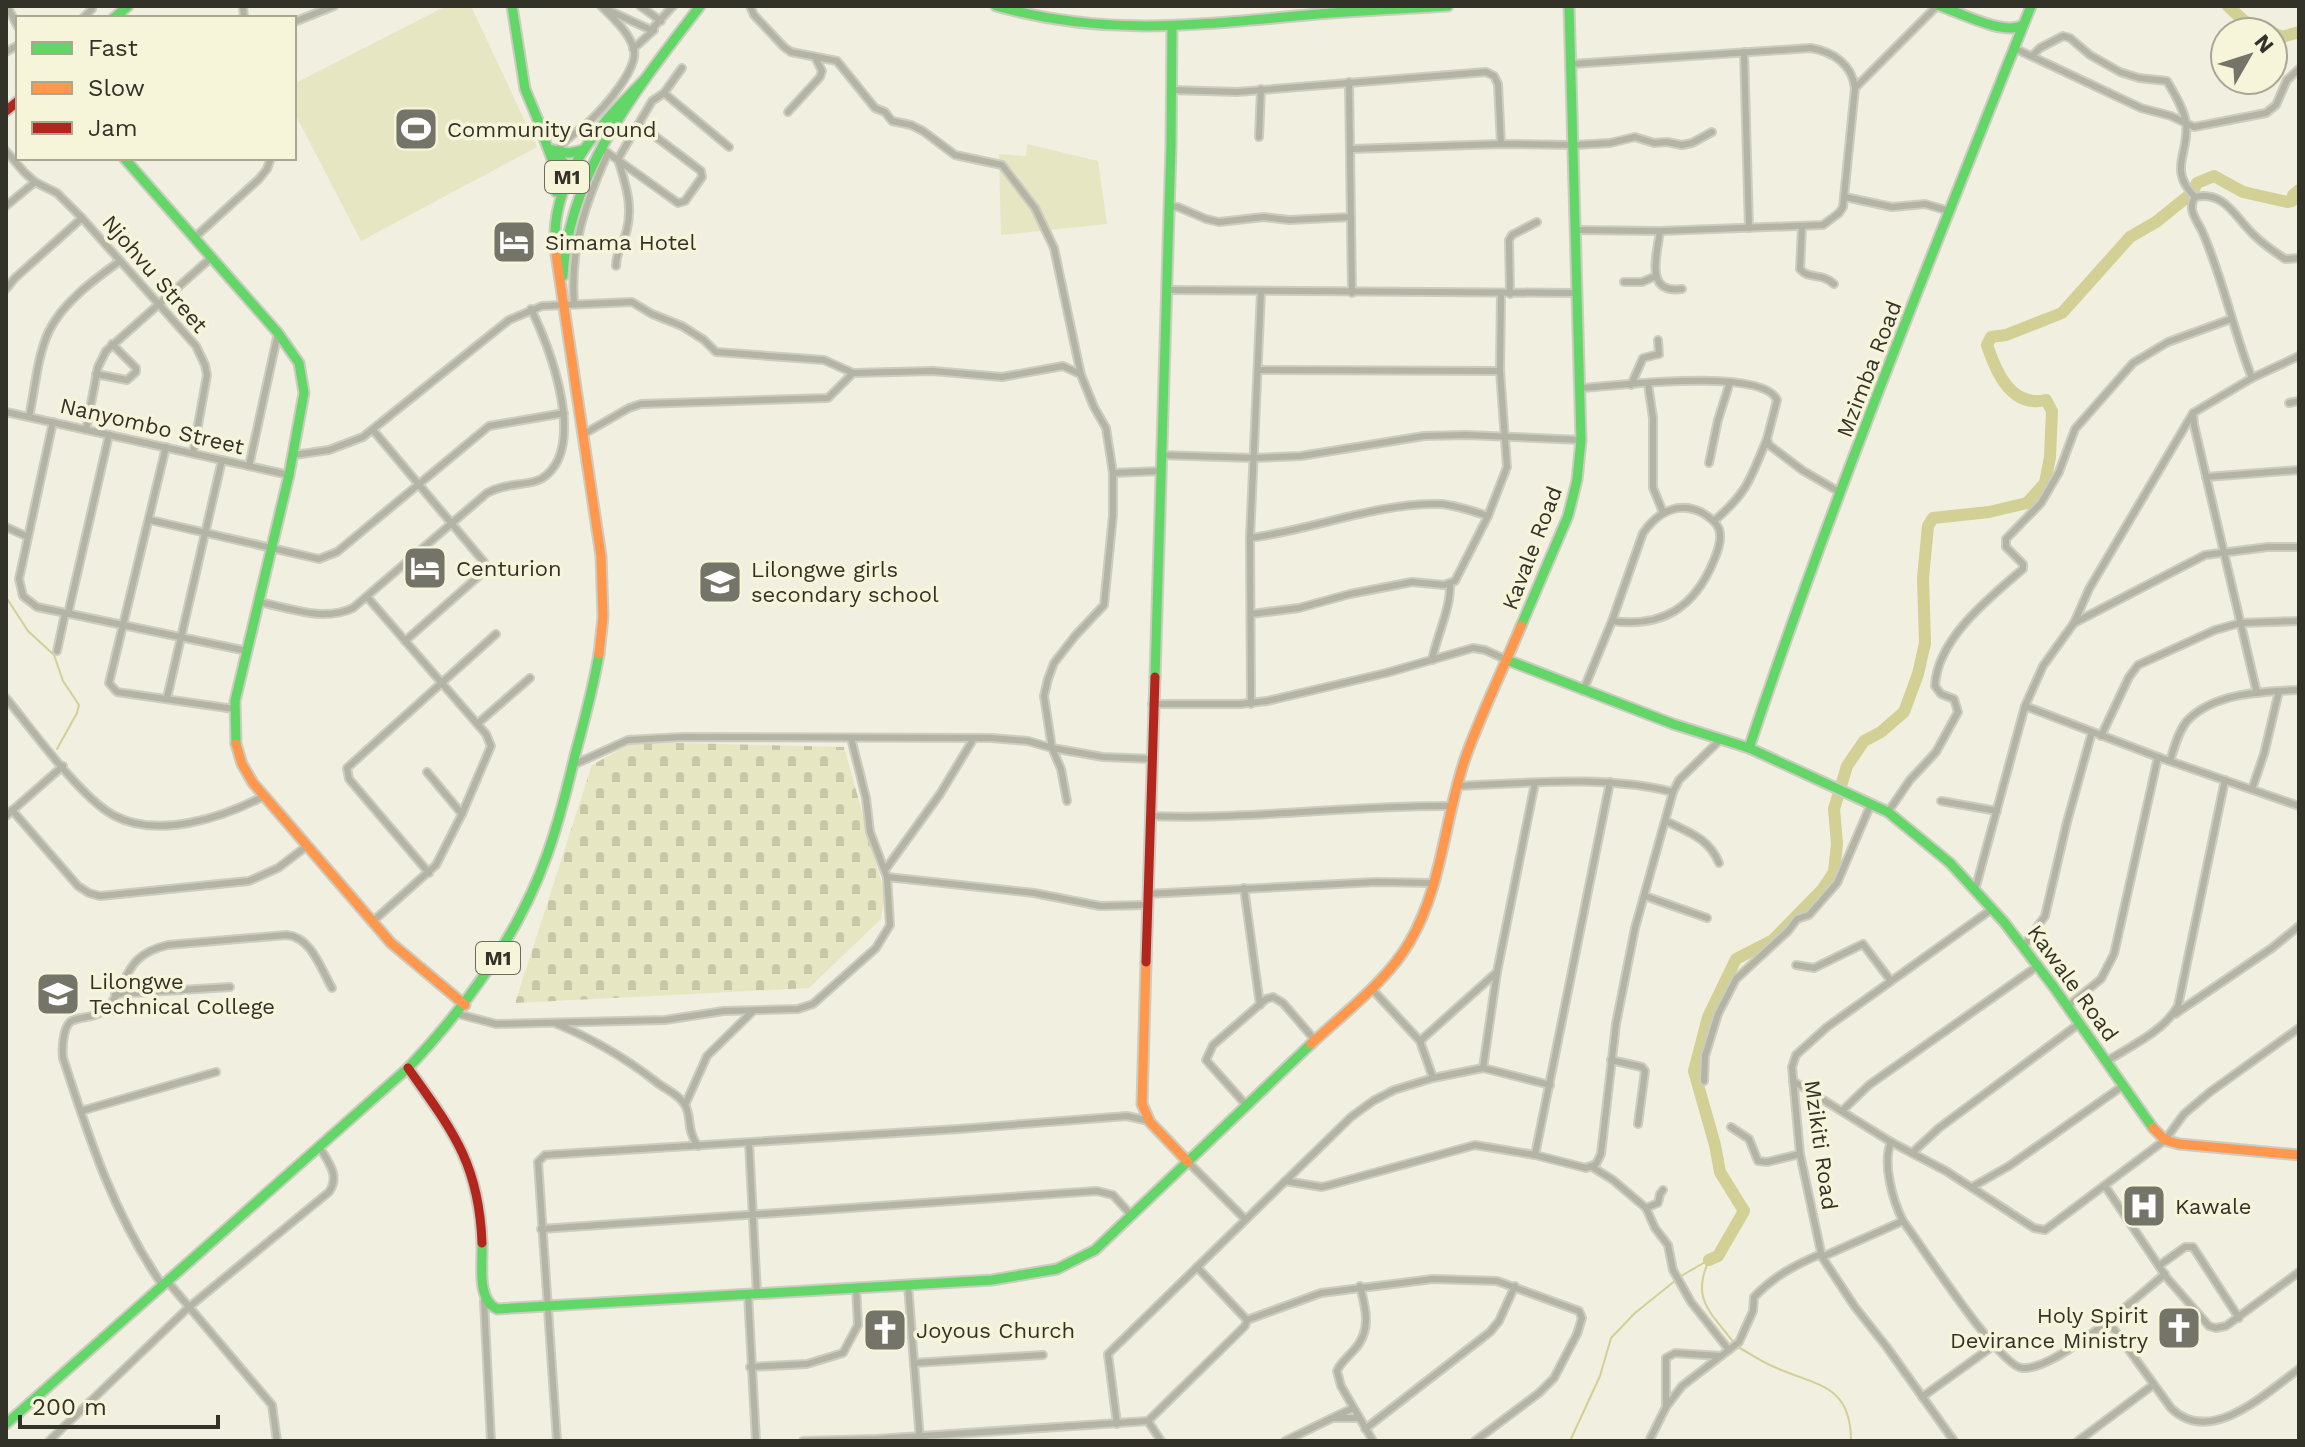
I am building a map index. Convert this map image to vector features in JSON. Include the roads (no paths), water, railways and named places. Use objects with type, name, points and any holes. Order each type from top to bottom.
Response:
[{"type":"main road","points":[[512,6],[525,89],[542,133],[571,168],[587,176]]},
{"type":"main road","name":"M1","points":[[563,301],[562,269],[567,238],[573,210],[587,176],[645,79],[700,6]]},
{"type":"main road","points":[[996,6],[1065,23],[1113,27],[1172,27],[1448,6]]},
{"type":"main road","name":"Kavale Road","points":[[484,1295],[489,1305],[497,1309],[547,1307],[992,1280],[1057,1269],[1095,1250],[1392,967],[1410,944],[1425,915],[1456,786],[1478,726],[1568,516],[1577,480],[1581,440],[1569,6]]},
{"type":"main road","points":[[1939,6],[2004,29],[2016,29],[2026,22]]},
{"type":"main road","name":"Mzimba Road","points":[[1749,748],[1781,652],[1841,493],[2031,6]]},
{"type":"main road","points":[[1172,27],[1142,1104],[1150,1122],[1188,1162]]},
{"type":"main road","name":"M1","points":[[553,231],[559,199],[571,168],[623,101],[645,79]]},
{"type":"main road","name":"M1","points":[[6,1424],[408,1068],[461,1009],[493,966],[523,911],[558,822],[573,765],[599,654],[603,599],[600,554],[563,301],[554,259],[557,172],[542,133]]},
{"type":"main road","points":[[555,150],[569,153],[583,150]]},
{"type":"main road","points":[[126,160],[278,333],[299,363],[303,382],[294,455],[234,709],[236,750],[246,773],[264,796],[372,922],[461,1009]]},
{"type":"main road","points":[[1507,660],[1583,691],[1749,748]]},
{"type":"main road","name":"Kawale Road","points":[[1749,748],[1888,812],[1924,840],[1975,890],[2024,946],[2165,1140]]},
{"type":"main road","points":[[408,1068],[461,1148],[473,1176],[484,1295]]},
{"type":"main road","points":[[2165,1140],[2191,1146],[2299,1155]]},
{"type":"street","points":[[296,21],[334,6]]},
{"type":"street","points":[[601,6],[646,29],[651,30],[660,23]]},
{"type":"street","points":[[555,150],[593,118],[617,92],[633,61],[633,49],[624,31],[601,6]]},
{"type":"street","points":[[640,6],[660,23]]},
{"type":"street","points":[[633,49],[649,37],[673,6]]},
{"type":"street","points":[[750,6],[754,15],[791,52],[837,61],[875,108],[885,112],[892,121],[923,131],[955,155],[1002,165],[1035,208],[1054,248],[1081,375],[1106,428],[1113,473],[1113,515],[1104,605],[1054,663],[1044,696],[1052,748],[1061,769],[1067,801]]},
{"type":"street","points":[[1855,88],[1939,6]]},
{"type":"street","points":[[85,16],[92,9]]},
{"type":"street","points":[[2032,56],[2058,37],[2070,38],[2090,55],[2120,72],[2147,80],[2167,81],[2180,105],[2186,125],[2180,166],[2184,186],[2194,196]]},
{"type":"street","points":[[2014,48],[2141,108],[2171,116],[2186,125],[2204,126],[2266,113],[2276,105],[2287,80],[2299,69]]},
{"type":"street","points":[[1572,64],[1820,49],[1844,64],[1854,79],[1855,88],[1845,197],[1839,213],[1823,225],[1660,231],[1575,230]]},
{"type":"street","points":[[1744,52],[1749,228]]},
{"type":"street","points":[[788,112],[820,77],[822,71],[815,57]]},
{"type":"street","points":[[616,266],[616,253],[627,233],[630,211],[629,195],[618,159],[652,101],[664,93],[682,68]]},
{"type":"street","points":[[1171,90],[1261,89],[1490,73],[1498,84],[1501,144]]},
{"type":"street","points":[[1349,82],[1352,293]]},
{"type":"street","points":[[1259,137],[1261,89]]},
{"type":"street","points":[[664,93],[729,147]]},
{"type":"street","points":[[574,303],[573,262],[577,240],[605,150],[678,203],[685,201],[702,177],[701,171],[639,124]]},
{"type":"street","points":[[1351,149],[1575,145],[1610,143],[1635,137],[1654,143],[1682,145],[1712,132]]},
{"type":"street","name":"Njohvu Street","points":[[6,151],[35,182],[57,193],[82,218],[196,346],[205,365],[206,386],[193,453]]},
{"type":"street","points":[[194,238],[259,179],[270,160]]},
{"type":"street","points":[[6,206],[35,182]]},
{"type":"street","points":[[2194,196],[2205,195],[2227,204],[2255,237],[2285,259],[2299,258]]},
{"type":"street","points":[[2194,196],[2193,214],[2214,259],[2252,378]]},
{"type":"street","points":[[1845,197],[1892,207],[1925,204],[1949,211]]},
{"type":"street","points":[[1168,206],[1219,222],[1264,217],[1289,220],[1351,217]]},
{"type":"street","points":[[6,289],[82,218]]},
{"type":"street","points":[[1432,660],[1441,620],[1449,602],[1450,584],[1458,576],[1506,476],[1508,458],[1500,371],[1509,240],[1512,235],[1537,222]]},
{"type":"street","points":[[1802,227],[1800,269],[1808,275],[1826,277],[1834,284]]},
{"type":"street","points":[[1660,231],[1658,283],[1667,289],[1682,289]]},
{"type":"street","points":[[86,430],[101,358],[112,344],[212,257]]},
{"type":"street","points":[[29,417],[45,341],[55,321],[100,276],[120,261]]},
{"type":"street","points":[[1624,282],[1642,282],[1656,276]]},
{"type":"street","points":[[1166,290],[1577,293]]},
{"type":"street","points":[[1251,704],[1250,538],[1261,292]]},
{"type":"street","points":[[294,455],[341,447],[373,430],[500,326],[531,309],[563,301],[632,302],[682,326],[716,352],[824,360],[853,373],[933,371],[1002,377],[1063,366],[1081,375]]},
{"type":"street","points":[[259,602],[315,614],[331,614],[353,608],[494,489],[511,483],[536,481],[545,475],[563,448],[564,413],[545,336],[531,309]]},
{"type":"street","points":[[1888,812],[1910,780],[1936,752],[1958,712],[1954,699],[1941,694],[1935,686],[1938,665],[1945,650],[1997,588],[2023,569],[2020,559],[2006,547],[2006,539],[2041,503],[2059,472],[2075,429],[2123,373],[2143,355],[2168,342],[2231,319]]},
{"type":"street","points":[[249,466],[278,333]]},
{"type":"street","points":[[1631,385],[1643,358],[1659,354],[1658,340]]},
{"type":"street","points":[[96,374],[127,380],[136,372],[136,368],[112,344]]},
{"type":"street","points":[[1975,890],[2025,706],[2043,666],[2074,623],[2089,589],[2193,413],[2252,378],[2299,356]]},
{"type":"street","points":[[1258,370],[1500,371]]},
{"type":"street","points":[[582,435],[641,404],[828,398],[853,373]]},
{"type":"street","points":[[1580,388],[1692,380],[1766,387],[1775,395],[1776,405],[1767,439],[1746,489],[1714,521]]},
{"type":"street","points":[[1709,463],[1730,382]]},
{"type":"street","points":[[1648,384],[1653,418],[1653,488],[1663,512]]},
{"type":"street","points":[[2289,403],[2299,401]]},
{"type":"street","name":"Nanyombo Street","points":[[6,412],[289,475]]},
{"type":"street","points":[[150,520],[319,559],[332,555],[489,426],[515,419],[564,413]]},
{"type":"street","points":[[2193,413],[2257,693]]},
{"type":"street","points":[[53,422],[19,579],[23,596],[37,607],[247,651]]},
{"type":"street","points":[[373,430],[481,557],[484,567],[405,641]]},
{"type":"street","points":[[57,651],[109,435]]},
{"type":"street","points":[[1160,455],[1301,456],[1424,436],[1581,440]]},
{"type":"street","points":[[1767,439],[1773,451],[1841,493]]},
{"type":"street","points":[[166,447],[110,687],[117,692],[234,709]]},
{"type":"street","points":[[167,698],[222,460]]},
{"type":"street","points":[[2206,477],[2299,470]]},
{"type":"street","points":[[1113,473],[1160,471]]},
{"type":"street","points":[[1250,538],[1290,533],[1381,510],[1426,505],[1449,505],[1488,516]]},
{"type":"street","points":[[1583,691],[1649,524],[1663,512],[1680,507],[1692,508],[1714,521],[1720,537],[1717,554],[1697,592],[1684,607],[1639,622],[1612,621]]},
{"type":"street","points":[[6,527],[28,537]]},
{"type":"street","points":[[2074,623],[2196,559],[2224,551],[2299,547]]},
{"type":"street","points":[[1251,614],[1299,608],[1412,582],[1450,584]]},
{"type":"street","points":[[368,598],[486,734],[491,746],[436,865],[372,922]]},
{"type":"street","points":[[2101,736],[2129,677],[2138,665],[2215,630],[2240,623],[2299,621]]},
{"type":"street","points":[[429,873],[346,774],[350,763],[496,634]]},
{"type":"street","points":[[1152,704],[1251,704],[1371,677],[1473,648],[1507,660]]},
{"type":"street","points":[[477,724],[530,678]]},
{"type":"street","points":[[2170,761],[2180,731],[2193,716],[2234,697],[2299,690]]},
{"type":"street","points":[[2252,789],[2279,691]]},
{"type":"street","points":[[6,698],[63,766],[105,810],[117,817],[139,823],[164,824],[210,819],[238,810],[264,796]]},
{"type":"street","points":[[2025,706],[2299,806]]},
{"type":"street","points":[[2024,946],[2045,916],[2092,732]]},
{"type":"street","points":[[573,765],[628,740],[683,737],[974,738],[1028,741],[1103,757],[1152,759]]},
{"type":"street","points":[[461,1009],[496,1024],[665,1020],[724,1011],[798,1009],[813,1004],[876,948],[890,925],[886,874],[870,832],[866,798],[851,738]]},
{"type":"street","points":[[886,874],[974,738]]},
{"type":"street","points":[[1592,1167],[1601,1154],[1611,1060],[1635,928],[1673,792],[1679,780],[1721,739]]},
{"type":"street","points":[[2068,1006],[2094,986],[2111,964],[2158,757]]},
{"type":"street","points":[[6,816],[63,766]]},
{"type":"street","points":[[427,772],[462,814]]},
{"type":"street","points":[[2173,1015],[2181,997],[2225,780]]},
{"type":"street","points":[[1456,786],[1610,782],[1673,792]]},
{"type":"street","points":[[1535,1155],[1610,782]]},
{"type":"street","points":[[1483,1068],[1497,972],[1535,783]]},
{"type":"street","points":[[1941,801],[1997,811]]},
{"type":"street","points":[[1704,1081],[1705,1056],[1713,1028],[1736,979],[1797,919],[1809,915],[1837,883],[1871,804]]},
{"type":"street","points":[[1150,816],[1224,818],[1451,806]]},
{"type":"street","points":[[12,810],[78,886],[100,896],[249,881],[278,868],[307,846]]},
{"type":"street","points":[[1666,821],[1702,839],[1715,852],[1719,863]]},
{"type":"street","points":[[886,874],[1034,893],[1100,906],[1244,888],[1376,882],[1434,883]]},
{"type":"street","points":[[1244,888],[1260,1005]]},
{"type":"street","points":[[1645,896],[1707,918]]},
{"type":"street","name":"Mzikiti Road","points":[[1954,1441],[1850,1302],[1822,1256],[1800,1154],[1793,1061],[1801,1049],[1992,909]]},
{"type":"street","points":[[2107,1061],[2272,948],[2299,926]]},
{"type":"street","points":[[277,1441],[272,1405],[145,1260],[115,1204],[63,1058],[68,1025],[74,1019],[83,1020],[100,1013],[137,960],[159,947],[298,936],[306,942],[332,988]]},
{"type":"street","points":[[1796,965],[1814,968],[1863,944],[1891,981]]},
{"type":"street","points":[[1843,1110],[1869,1085],[2039,965]]},
{"type":"street","points":[[1420,1041],[1497,972]]},
{"type":"street","points":[[115,994],[230,987]]},
{"type":"street","points":[[1371,988],[1420,1041],[1433,1078]]},
{"type":"street","points":[[1247,1106],[1208,1063],[1206,1055],[1213,1045],[1270,997],[1277,998],[1315,1040]]},
{"type":"street","points":[[698,1146],[690,1133],[685,1105],[707,1056],[753,1011]]},
{"type":"street","points":[[553,1022],[623,1057],[685,1105]]},
{"type":"street","points":[[1912,1153],[1939,1128],[2080,1023]]},
{"type":"street","points":[[1793,1081],[1891,1142],[1972,1187],[2034,1228],[2045,1230],[2165,1140],[2184,1114],[2202,1099],[2299,1028]]},
{"type":"street","points":[[1611,1060],[1642,1067],[1645,1071],[1638,1124]]},
{"type":"street","points":[[1117,1424],[1108,1354],[1351,1117],[1394,1090],[1483,1068],[1550,1085]]},
{"type":"street","points":[[81,1111],[216,1072]]},
{"type":"street","points":[[1972,1187],[2009,1166],[2124,1085]]},
{"type":"street","points":[[557,1441],[538,1162],[545,1155],[1127,1116],[1150,1122]]},
{"type":"street","points":[[1731,1127],[1749,1139],[1758,1161],[1767,1162],[1800,1154]]},
{"type":"street","points":[[1891,1142],[1888,1164],[1903,1221],[1993,1346],[2016,1367],[2031,1368],[2071,1348],[2165,1274]]},
{"type":"street","points":[[749,1143],[753,1216],[750,1367],[756,1441]]},
{"type":"street","points":[[1285,1181],[1322,1187],[1475,1145],[1592,1167],[1646,1208],[1655,1228],[1668,1245],[1673,1270],[1694,1307],[1731,1349]]},
{"type":"street","points":[[49,1441],[189,1307],[329,1192],[335,1177],[320,1148]]},
{"type":"street","points":[[1188,1162],[1245,1219]]},
{"type":"street","points":[[2105,1186],[2165,1274],[2209,1326],[2221,1327],[2239,1318],[2299,1272]]},
{"type":"street","points":[[1646,1208],[1658,1203],[1663,1190]]},
{"type":"street","points":[[541,1229],[1097,1191],[1113,1195],[1132,1216]]},
{"type":"street","points":[[1649,1441],[1666,1407],[1682,1386],[1739,1342],[1753,1311],[1754,1297],[1787,1269],[1903,1221]]},
{"type":"street","points":[[2160,1265],[2185,1247],[2193,1247],[2239,1318]]},
{"type":"street","points":[[1197,1267],[1247,1320]]},
{"type":"street","points":[[1247,1320],[1321,1293],[1405,1281],[1497,1281],[1576,1308],[1582,1318],[1570,1350],[1554,1378],[1519,1409],[1475,1441]]},
{"type":"street","points":[[908,1285],[920,1438]]},
{"type":"street","points":[[1360,1286],[1367,1313],[1364,1332],[1360,1343],[1337,1371],[1341,1386],[1373,1441]]},
{"type":"street","points":[[1365,1429],[1490,1332],[1499,1321],[1515,1286]]},
{"type":"street","points":[[750,1367],[807,1364],[843,1353],[858,1325],[856,1288]]},
{"type":"street","points":[[484,1295],[491,1441]]},
{"type":"street","points":[[803,1441],[920,1438],[1148,1421],[1245,1326],[1247,1320]]},
{"type":"street","points":[[2108,1321],[2153,1385],[2183,1419],[2209,1424],[2232,1416],[2299,1369]]},
{"type":"street","points":[[1922,1397],[1993,1346]]},
{"type":"street","points":[[1666,1407],[1666,1358],[1675,1353],[1720,1356]]},
{"type":"street","points":[[914,1363],[1043,1355]]},
{"type":"street","points":[[2078,1441],[2153,1385]]},
{"type":"street","points":[[1285,1441],[1353,1408]]},
{"type":"street","points":[[1331,1418],[1359,1418]]},
{"type":"street","points":[[1148,1421],[1161,1441]]},
{"type":"street","points":[[2089,1434],[2094,1441]]},
{"type":"waterway","points":[[2228,6],[2239,16]]},
{"type":"waterway","points":[[2289,35],[2299,32]]},
{"type":"waterway","points":[[1709,1260],[1718,1256],[1744,1211],[1720,1172],[1694,1071],[1708,1017],[1736,959],[1773,940],[1822,890],[1834,872],[1837,844],[1834,809],[1847,766],[1864,741],[1881,732],[1904,712],[1918,674],[1925,643],[1923,578],[1928,526],[1933,518],[1989,512],[2027,503],[2045,483],[2050,457],[2052,411],[2046,400],[2023,399],[2007,386],[1987,345],[1991,337],[2006,335],[2062,313],[2130,237],[2156,222],[2192,193],[2197,183],[2214,176],[2243,192],[2287,202],[2292,201],[2299,190]]},
{"type":"waterway","points":[[6,597],[28,631],[54,655],[63,681],[79,705],[57,749]]},
{"type":"waterway","points":[[1709,1260],[1702,1285],[1703,1295],[1711,1313],[1734,1343]]},
{"type":"waterway","points":[[1681,1276],[1707,1261]]},
{"type":"waterway","points":[[1570,1441],[1600,1376],[1611,1338],[1635,1313],[1676,1280]]},
{"type":"waterway","points":[[1738,1347],[1787,1373],[1827,1389],[1837,1397],[1845,1407],[1851,1441]]},
{"type":"place","name":"Community Ground","points":[[416,129]]},
{"type":"place","name":"Simama Hotel","points":[[514,242]]},
{"type":"place","name":"Centurion","points":[[425,568]]},
{"type":"place","name":"Lilongwe girls secondary school","points":[[720,582]]},
{"type":"place","name":"Lilongwe Technical College","points":[[58,994]]},
{"type":"place","name":"Kawale","points":[[2144,1206]]},
{"type":"place","name":"Holy Spirit Devirance Ministry","points":[[2179,1328]]},
{"type":"place","name":"Joyous Church","points":[[885,1330]]}]
